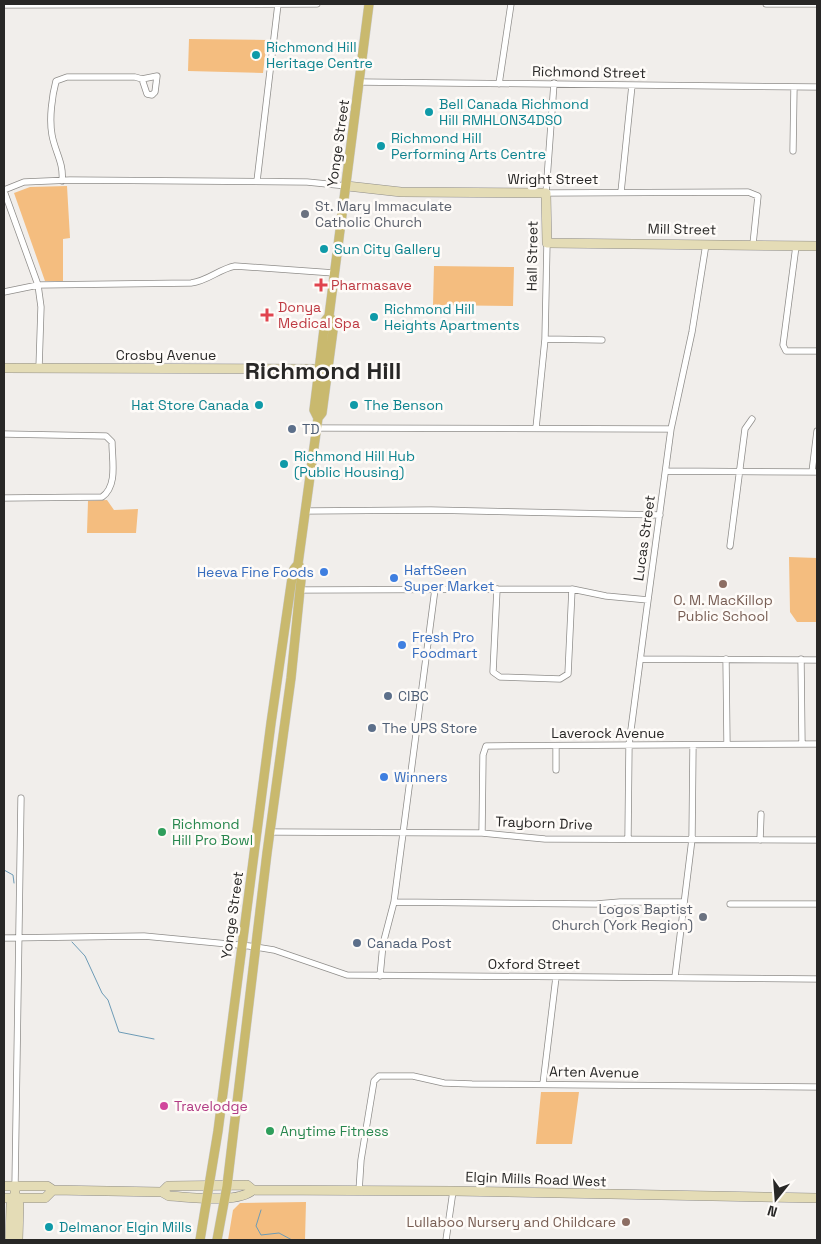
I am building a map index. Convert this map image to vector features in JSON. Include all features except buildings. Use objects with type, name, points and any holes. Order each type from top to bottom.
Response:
[{"type":"main road","name":"Yonge Street","points":[[217,1240],[227,1186],[270,832],[291,678],[295,590],[294,568],[298,564],[306,511],[318,418],[314,412],[323,369],[325,321],[330,316],[334,273],[370,4]]},
{"type":"main road","name":"Wright Street","points":[[347,186],[401,192],[546,193]]},
{"type":"main road","name":"Hall Street","points":[[546,193],[547,243]]},
{"type":"main road","name":"Mill Street","points":[[547,243],[706,243],[817,246]]},
{"type":"main road","name":"Crosby Avenue","points":[[4,368],[323,369]]},
{"type":"main road","name":"Yonge Street","points":[[200,1240],[210,1186],[243,946],[271,723],[295,590]]},
{"type":"main road","name":"Elgin Mills Road West","points":[[253,1190],[248,1185],[168,1186],[162,1192],[169,1196],[224,1198],[246,1196],[253,1190],[453,1191],[817,1198]]},
{"type":"main road","points":[[4,1186],[47,1186],[53,1190],[162,1192]]},
{"type":"main road","points":[[15,1186],[15,1197],[19,1205],[18,1240]]},
{"type":"main road","points":[[4,1198],[45,1198],[53,1190]]},
{"type":"main road","points":[[10,1240],[11,1205],[15,1197]]},
{"type":"street","points":[[257,181],[278,4]]},
{"type":"street","points":[[4,5],[317,4]]},
{"type":"street","points":[[499,84],[511,4]]},
{"type":"street","points":[[766,4],[817,4]]},
{"type":"street","points":[[62,181],[63,167],[52,135],[53,100],[56,81],[67,77],[135,77],[142,79]]},
{"type":"street","name":"Richmond Street","points":[[360,82],[632,86],[817,86]]},
{"type":"street","name":"Hall Street","points":[[546,193],[554,84]]},
{"type":"street","points":[[621,192],[632,86]]},
{"type":"street","points":[[793,151],[794,87]]},
{"type":"street","points":[[39,368],[41,307],[38,285],[4,190],[24,182],[62,181],[257,181],[307,182],[347,186]]},
{"type":"street","name":"Wright Street","points":[[546,193],[748,192],[758,196],[753,244]]},
{"type":"street","name":"Hall Street","points":[[536,428],[544,339],[547,243]]},
{"type":"street","name":"Lucas Street","points":[[628,838],[630,745],[648,600],[671,429],[692,332],[706,243]]},
{"type":"street","points":[[796,246],[783,345],[786,350],[817,351]]},
{"type":"street","points":[[4,292],[38,285],[201,282],[226,268],[235,266],[334,273]]},
{"type":"street","points":[[544,339],[602,340]]},
{"type":"street","points":[[730,546],[745,429],[752,420]]},
{"type":"street","points":[[317,428],[671,429]]},
{"type":"street","points":[[666,471],[815,472],[817,431]]},
{"type":"street","points":[[4,434],[106,436],[112,442],[112,484],[108,493],[102,497],[4,498]]},
{"type":"street","points":[[306,511],[431,510],[660,515]]},
{"type":"street","points":[[497,588],[493,672],[500,677],[560,679],[568,674],[572,589]]},
{"type":"street","points":[[380,976],[384,944],[394,902],[404,832],[435,589]]},
{"type":"street","points":[[295,590],[572,589],[606,596],[648,600]]},
{"type":"street","points":[[641,659],[817,660]]},
{"type":"street","points":[[726,659],[727,744]]},
{"type":"street","points":[[801,659],[802,744]]},
{"type":"street","name":"Laverock Avenue","points":[[482,833],[483,755],[486,746],[817,744]]},
{"type":"street","points":[[556,746],[556,770]]},
{"type":"street","points":[[675,977],[692,839],[693,746]]},
{"type":"street","points":[[15,1186],[17,938],[21,798]]},
{"type":"street","points":[[760,840],[762,814]]},
{"type":"street","name":"Trayborn Drive","points":[[270,832],[482,833],[545,839],[817,840]]},
{"type":"street","points":[[394,902],[596,904],[684,902]]},
{"type":"street","points":[[730,904],[817,904]]},
{"type":"street","name":"Oxford Street","points":[[4,938],[144,936],[256,947],[292,955],[337,973],[380,976],[817,979]]},
{"type":"street","points":[[543,1084],[556,977]]},
{"type":"street","name":"Arten Avenue","points":[[359,1191],[361,1160],[374,1081],[379,1076],[413,1076],[444,1083],[817,1087]]},
{"type":"street","points":[[446,1240],[453,1191]]},
{"type":"shaded area","points":[[189,39],[267,40],[263,73],[188,71]]},
{"type":"shaded area","points":[[67,186],[70,238],[63,239],[63,281],[45,281],[14,193],[30,187]]},
{"type":"shaded area","points":[[434,266],[514,267],[513,306],[433,305]]},
{"type":"shaded area","points":[[107,500],[114,510],[138,509],[136,533],[87,533],[88,501]]},
{"type":"shaded area","points":[[789,557],[817,558],[817,622],[797,622],[790,612]]},
{"type":"shaded area","points":[[541,1092],[579,1092],[572,1144],[536,1144]]},
{"type":"shaded area","points":[[306,1202],[305,1240],[228,1240],[233,1210],[240,1203]]},
{"type":"waterway","points":[[4,870],[13,875],[14,883]]},
{"type":"waterway","points":[[72,942],[85,956],[102,993],[108,1000],[119,1032],[154,1039]]},
{"type":"waterway","points":[[261,1210],[256,1226],[261,1235],[279,1233],[292,1240]]},
{"type":"place","name":"Richmond Hill Heritage Centre","points":[[256,55]]},
{"type":"place","name":"Bell Canada Richmond Hill RMHLON34DS0","points":[[429,112]]},
{"type":"place","name":"Richmond Hill Performing Arts Centre","points":[[381,146]]},
{"type":"place","name":"St. Mary Immaculate Catholic Church","points":[[305,214]]},
{"type":"place","name":"Sun City Gallery","points":[[324,249]]},
{"type":"place","name":"Pharmasave","points":[[321,285]]},
{"type":"place","name":"Donya Medical Spa","points":[[267,315]]},
{"type":"place","name":"Richmond Hill Heights Apartments","points":[[374,317]]},
{"type":"place","name":"Hat Store Canada","points":[[259,405]]},
{"type":"place","name":"The Benson","points":[[354,405]]},
{"type":"place","name":"TD","points":[[292,429]]},
{"type":"place","name":"Richmond Hill Hub (Public Housing)","points":[[284,464]]},
{"type":"place","name":"Heeva Fine Foods","points":[[324,572]]},
{"type":"place","name":"HaftSeen Super Market","points":[[394,578]]},
{"type":"place","name":"O. M. MacKillop Public School","points":[[723,584]]},
{"type":"place","name":"Fresh Pro Foodmart","points":[[402,645]]},
{"type":"place","name":"CIBC","points":[[388,696]]},
{"type":"place","name":"The UPS Store","points":[[372,728]]},
{"type":"place","name":"Winners","points":[[384,777]]},
{"type":"place","name":"Richmond Hill Pro Bowl","points":[[162,832]]},
{"type":"place","name":"Logos Baptist Church (York Region)","points":[[703,917]]},
{"type":"place","name":"Canada Post","points":[[357,943]]},
{"type":"place","name":"Travelodge","points":[[164,1106]]},
{"type":"place","name":"Anytime Fitness","points":[[270,1131]]},
{"type":"place","name":"Lullaboo Nursery and Childcare","points":[[626,1222]]},
{"type":"place","name":"Delmanor Elgin Mills","points":[[49,1227]]},
{"type":"district","name":"Richmond Hill","points":[[323,370]]}]
